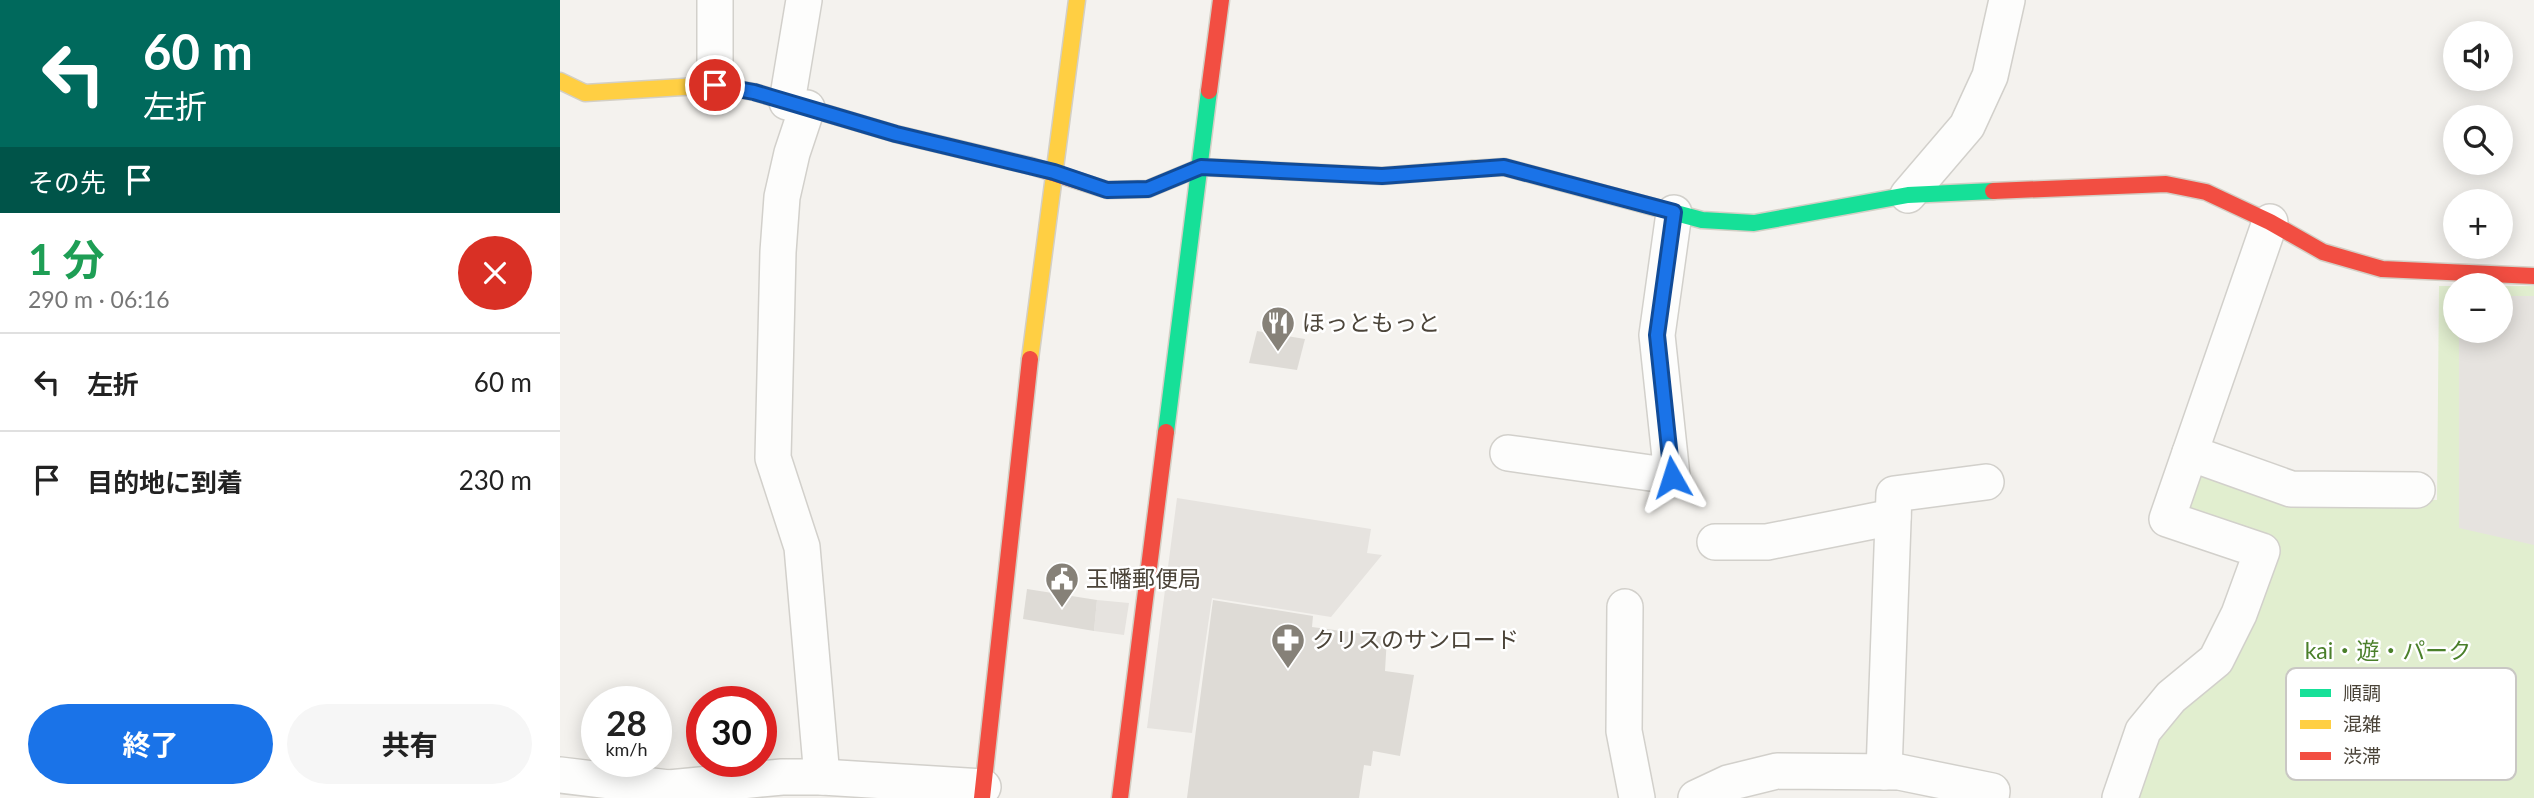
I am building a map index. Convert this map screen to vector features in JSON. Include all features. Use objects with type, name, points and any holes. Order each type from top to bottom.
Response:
[{"type":"street","points":[[715,0],[715,85]]},
{"type":"street","points":[[804,0],[797,105],[792,153],[782,197],[778,252],[773,458],[802,547],[822,777]]},
{"type":"street","points":[[560,775],[669,788],[782,777],[822,777],[983,792],[1028,371],[1077,0]]},
{"type":"street","points":[[1121,798],[1221,0]]},
{"type":"street","points":[[1908,195],[1967,126],[1990,76],[2007,0]]},
{"type":"street","points":[[560,81],[585,93],[715,85],[797,105],[896,134],[1054,172],[1107,190],[1148,189],[1201,167],[1382,176],[1504,167],[1702,220],[1754,223],[1908,195],[2166,184],[2206,192],[2270,222],[2323,252],[2382,269],[2534,276]]},
{"type":"street","points":[[1508,453],[1672,477],[1657,335],[1674,212]]},
{"type":"street","points":[[2120,798],[2143,731],[2171,697],[2216,660],[2239,614],[2262,551],[2167,519],[2270,222]]},
{"type":"street","points":[[2190,453],[2291,489],[2417,490]]},
{"type":"street","points":[[1884,772],[1894,494],[1986,482]]},
{"type":"street","points":[[1715,542],[1767,542],[1893,517]]},
{"type":"street","points":[[1625,607],[1624,731],[1637,798]]},
{"type":"street","points":[[1696,798],[1728,783],[1777,771],[1899,772],[1992,791],[1991,798]]},
{"type":"green space","name":"kai・遊・パーク","points":[[2439,286],[2443,286],[2443,343],[2513,343],[2513,286],[2534,286],[2534,798],[2127,798],[2136,773],[2272,545],[2176,512],[2193,461],[2289,495],[2437,500]]},
{"type":"shaded area","points":[[2513,296],[2534,296],[2534,545],[2459,528],[2459,343],[2513,343]]},
{"type":"shaded area","points":[[1177,498],[1371,529],[1367,553],[1382,555],[1331,617],[1212,598],[1192,733],[1147,728]]},
{"type":"shaded area","points":[[1097,600],[1129,603],[1124,635],[1094,631]]},
{"type":"building","points":[[1257,331],[1305,339],[1297,370],[1249,363]]},
{"type":"building","points":[[1027,589],[1097,600],[1094,631],[1023,619]]},
{"type":"building","points":[[1213,600],[1313,616],[1312,627],[1387,637],[1385,671],[1414,675],[1400,756],[1373,751],[1371,766],[1364,765],[1359,798],[1187,798]]},
{"type":"traffic: fast","points":[[1166,432],[1209,91]]},
{"type":"traffic: fast","points":[[1472,169],[1504,167],[1702,220],[1754,223],[1908,195],[1993,191]]},
{"type":"traffic: slow","points":[[1030,359],[1077,0]]},
{"type":"traffic: slow","points":[[560,81],[585,93],[715,85],[754,92],[896,134],[1031,166]]},
{"type":"traffic: jam","points":[[1209,91],[1221,0]]},
{"type":"traffic: jam","points":[[1031,166],[1107,190],[1148,189],[1201,167],[1382,176],[1472,169]]},
{"type":"traffic: jam","points":[[1993,191],[2166,184],[2206,192],[2270,222],[2323,252],[2382,269],[2534,276]]},
{"type":"traffic: jam","points":[[982,798],[1030,359]]},
{"type":"traffic: jam","points":[[1120,798],[1166,432]]},
{"type":"place","name":"ほっともっと","points":[[1278,353]]},
{"type":"place","name":"玉幡郵便局","points":[[1062,609]]},
{"type":"place","name":"クリスのサンロード","points":[[1288,670]]},
{"type":"route","points":[[715,85],[754,92],[896,134],[1054,172],[1107,190],[1148,189],[1201,167],[1382,176],[1504,167],[1674,212],[1657,335],[1672,477]]}]
